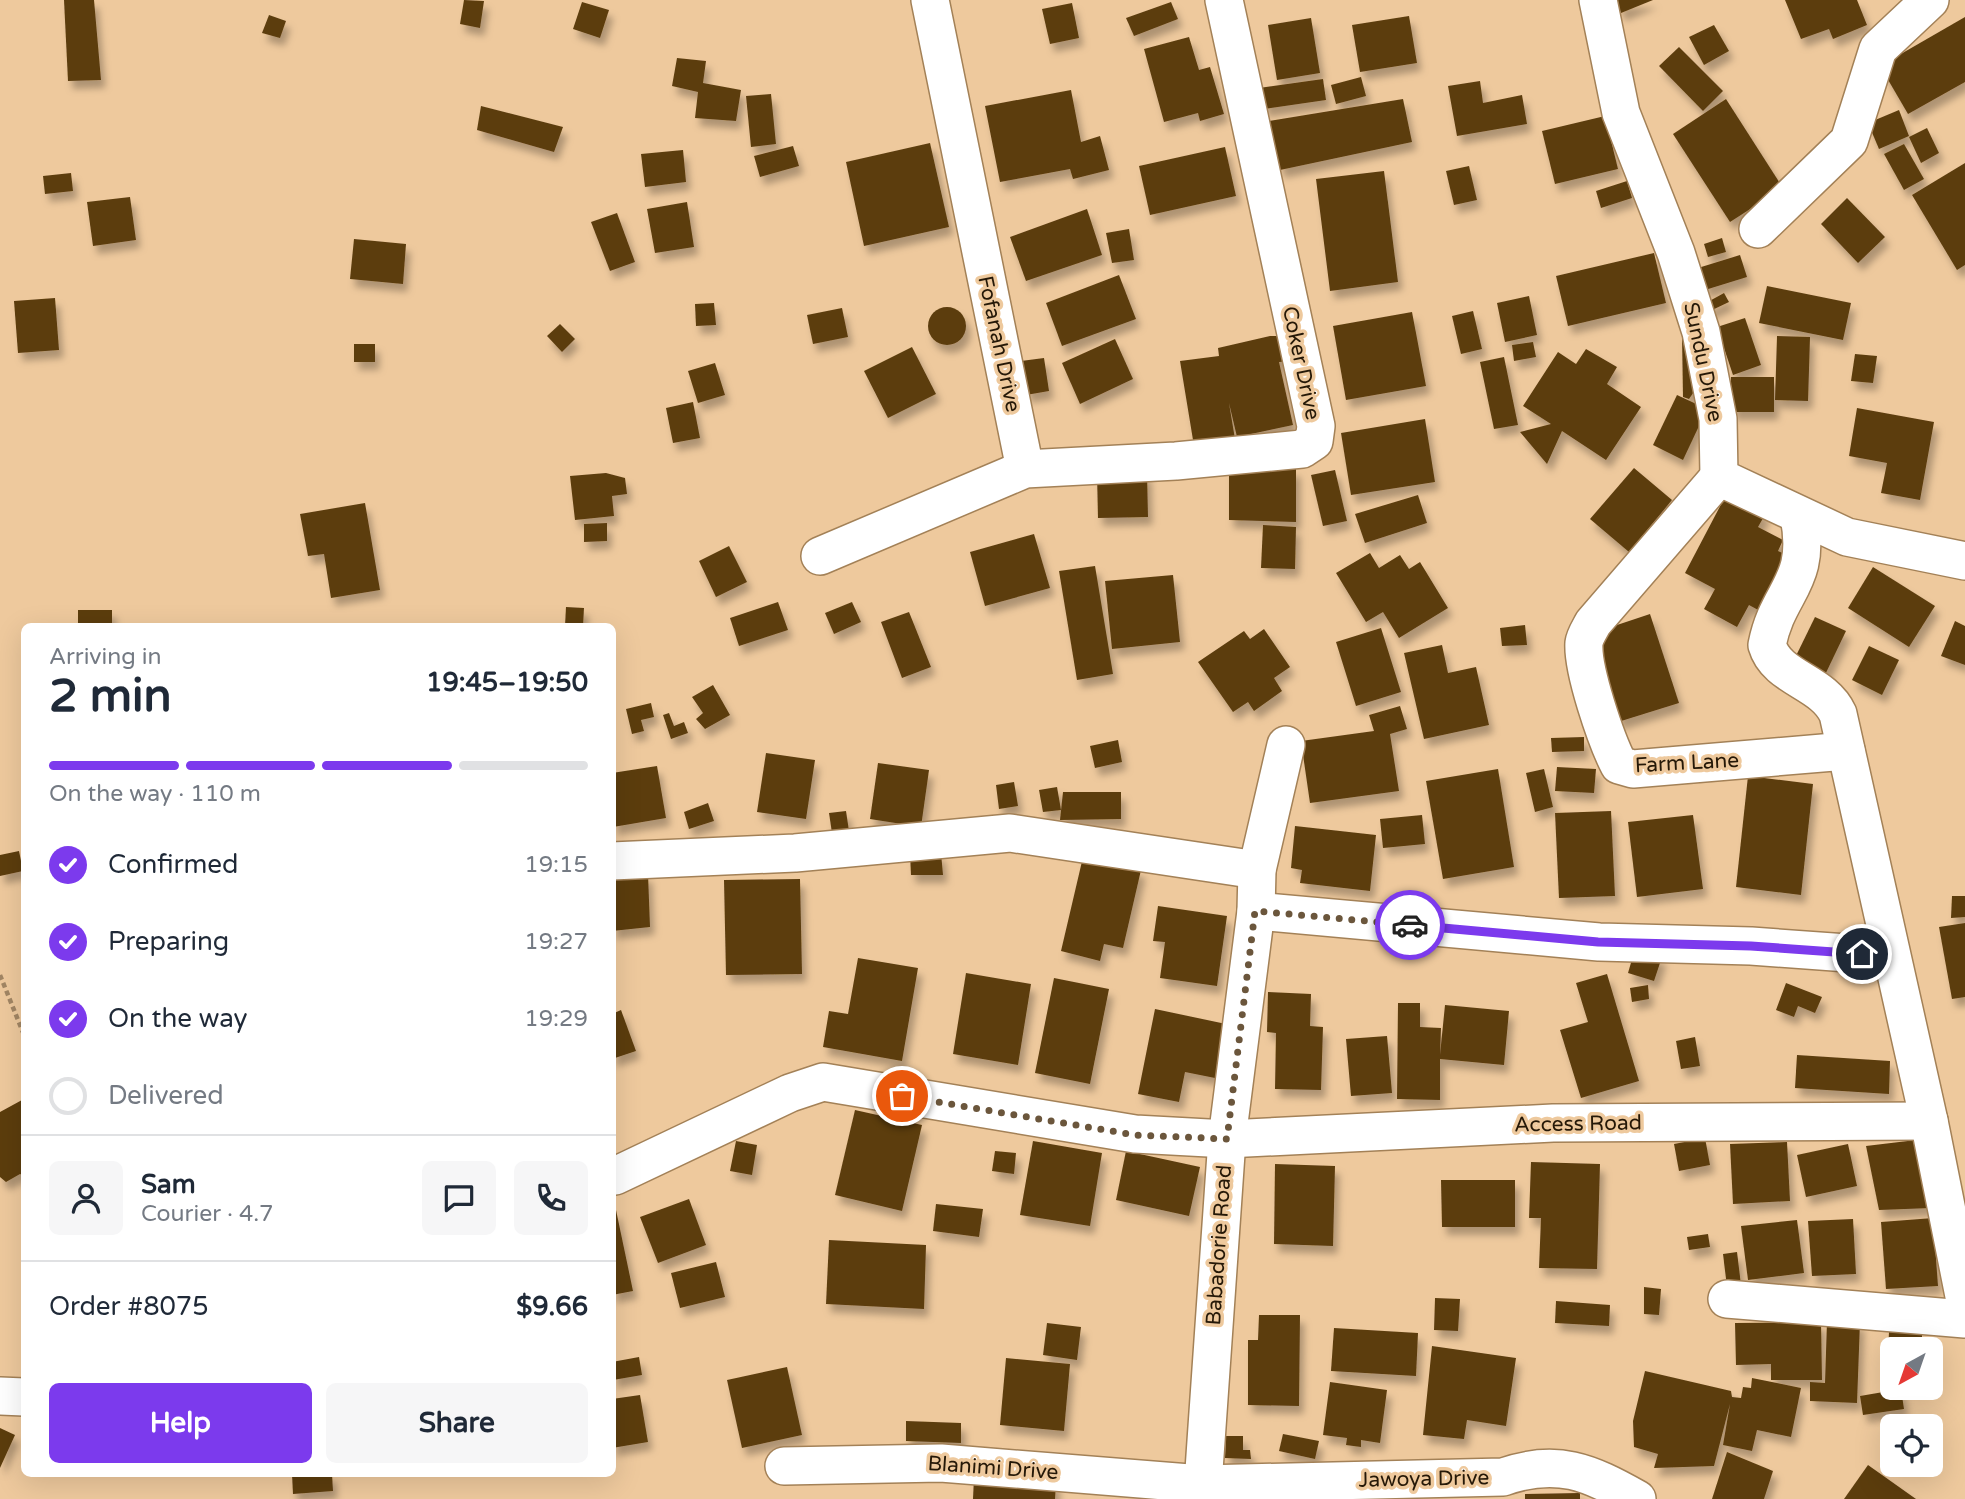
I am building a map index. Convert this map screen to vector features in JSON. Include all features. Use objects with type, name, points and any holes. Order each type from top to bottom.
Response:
[{"type":"street","name":"Fofanah Drive","points":[[930,0],[1025,469]]},
{"type":"street","name":"Coker Drive","points":[[1025,469],[1176,461],[1302,449],[1314,441],[1316,426],[1224,0]]},
{"type":"street","name":"Sundu Drive","points":[[1598,0],[1621,113],[1676,253],[1701,332],[1718,419],[1719,477]]},
{"type":"street","points":[[1758,229],[1849,141],[1878,49],[1930,0]]},
{"type":"street","points":[[820,556],[1025,469]]},
{"type":"street","points":[[1719,477],[1847,537],[1965,561]]},
{"type":"street","name":"Farm Lane","points":[[1719,477],[1593,623],[1584,640],[1600,713],[1612,752],[1619,765],[1633,769],[1846,751]]},
{"type":"street","points":[[1799,516],[1804,544],[1801,567],[1767,645],[1770,656],[1779,665],[1817,688],[1832,702],[1846,751],[1889,956],[1929,1121],[1965,1301]]},
{"type":"street","name":"Babadorie Road","points":[[1202,1492],[1227,1139],[1255,911],[1257,870],[1286,745]]},
{"type":"street","points":[[616,861],[796,853],[1010,833],[1257,870]]},
{"type":"street","points":[[1255,911],[1598,942],[1751,946],[1889,956]]},
{"type":"street","name":"Access Road","points":[[616,1176],[790,1093],[823,1082],[1135,1135],[1227,1139],[1553,1123],[1929,1121]]},
{"type":"street","points":[[1727,1299],[1965,1319]]},
{"type":"street","points":[[0,1396],[21,1397]]},
{"type":"street","name":"Blanimi Drive","points":[[784,1466],[942,1463],[1202,1492]]},
{"type":"street","name":"Jawoya Drive","points":[[1202,1492],[1503,1478],[1529,1468],[1554,1466],[1577,1471],[1637,1499]]},
{"type":"path","points":[[0,975],[21,1028]]},
{"type":"building","points":[[64,0],[94,0],[101,80],[68,81]]},
{"type":"building","points":[[464,0],[484,1],[480,28],[460,24]]},
{"type":"building","points":[[1616,0],[1653,0],[1621,13]]},
{"type":"building","points":[[1785,0],[1857,0],[1867,25],[1833,39],[1829,29],[1801,39]]},
{"type":"building","points":[[582,2],[609,10],[600,38],[573,29]]},
{"type":"building","points":[[1171,2],[1178,19],[1134,36],[1126,18]]},
{"type":"building","points":[[1072,3],[1079,38],[1050,44],[1042,9]]},
{"type":"building","points":[[269,15],[286,21],[280,38],[262,33]]},
{"type":"building","points":[[1409,16],[1417,63],[1360,72],[1352,25]]},
{"type":"building","points":[[1965,17],[1965,82],[1908,114],[1880,66]]},
{"type":"building","points":[[1311,18],[1320,73],[1277,80],[1268,25]]},
{"type":"building","points":[[1714,25],[1729,51],[1704,65],[1689,37]]},
{"type":"building","points":[[1189,37],[1199,70],[1210,67],[1224,114],[1200,121],[1198,113],[1164,122],[1144,49]]},
{"type":"building","points":[[1679,47],[1723,91],[1703,111],[1659,66]]},
{"type":"building","points":[[677,58],[706,61],[703,83],[741,90],[736,121],[695,118],[698,92],[672,86]]},
{"type":"building","points":[[1361,77],[1366,96],[1336,104],[1331,85]]},
{"type":"building","points":[[1323,79],[1326,100],[1264,109],[1259,88]]},
{"type":"building","points":[[1480,81],[1483,103],[1522,95],[1527,124],[1457,136],[1448,86]]},
{"type":"building","points":[[1071,90],[1081,142],[1100,136],[1109,170],[1073,179],[1070,169],[1000,182],[985,106]]},
{"type":"building","points":[[771,94],[776,144],[751,147],[746,96]]},
{"type":"building","points":[[1403,99],[1412,142],[1280,170],[1269,121]]},
{"type":"building","points":[[1726,99],[1783,188],[1730,222],[1673,134]]},
{"type":"building","points":[[481,106],[563,127],[554,152],[477,130]]},
{"type":"building","points":[[1899,110],[1909,136],[1879,149],[1868,123]]},
{"type":"building","points":[[1605,116],[1618,169],[1555,184],[1542,131]]},
{"type":"building","points":[[1927,128],[1939,153],[1921,163],[1909,137]]},
{"type":"building","points":[[930,143],[949,227],[864,246],[846,162]]},
{"type":"building","points":[[1904,144],[1924,179],[1904,190],[1884,154]]},
{"type":"building","points":[[793,146],[799,166],[760,177],[754,156]]},
{"type":"building","points":[[1225,147],[1236,196],[1150,215],[1139,166]]},
{"type":"building","points":[[683,150],[686,182],[645,187],[641,154]]},
{"type":"building","points":[[1965,163],[1965,265],[1957,270],[1912,195]]},
{"type":"building","points":[[1469,166],[1477,200],[1454,205],[1446,171]]},
{"type":"building","points":[[1384,171],[1398,282],[1330,291],[1316,179]]},
{"type":"building","points":[[71,173],[73,191],[45,194],[43,176]]},
{"type":"building","points":[[1627,181],[1632,198],[1601,208],[1596,191]]},
{"type":"building","points":[[130,197],[136,240],[93,246],[87,202]]},
{"type":"building","points":[[1847,198],[1885,237],[1858,263],[1821,224]]},
{"type":"building","points":[[687,202],[694,247],[655,253],[647,209]]},
{"type":"building","points":[[1087,209],[1102,255],[1026,281],[1010,237]]},
{"type":"building","points":[[617,213],[635,262],[610,271],[591,222]]},
{"type":"building","points":[[1129,229],[1134,260],[1112,263],[1106,233]]},
{"type":"building","points":[[1722,238],[1726,252],[1708,257],[1704,244]]},
{"type":"building","points":[[354,239],[406,244],[403,284],[350,279]]},
{"type":"building","points":[[1654,253],[1666,303],[1568,326],[1556,276]]},
{"type":"building","points":[[1740,255],[1747,277],[1705,290],[1698,268]]},
{"type":"building","points":[[1119,275],[1136,319],[1062,346],[1046,303]]},
{"type":"building","points":[[1767,286],[1851,303],[1843,340],[1759,323]]},
{"type":"building","points":[[1724,293],[1729,302],[1708,312],[1704,304]]},
{"type":"building","points":[[1529,296],[1537,335],[1505,342],[1497,303]]},
{"type":"building","points":[[55,298],[59,350],[18,353],[14,301]]},
{"type":"building","points":[[714,303],[716,325],[696,326],[695,304]]},
{"type":"building","points":[[947,307],[960,313],[966,326],[960,339],[947,345],[934,339],[928,326],[934,313]]},
{"type":"building","points":[[842,308],[848,337],[813,344],[807,315]]},
{"type":"building","points":[[1473,311],[1482,349],[1461,354],[1452,316]]},
{"type":"building","points":[[1412,312],[1426,386],[1346,400],[1333,326]]},
{"type":"building","points":[[1745,318],[1761,365],[1733,375],[1717,327]]},
{"type":"building","points":[[560,324],[575,339],[562,352],[547,336]]},
{"type":"building","points":[[1687,334],[1698,386],[1689,399],[1683,397],[1682,335]]},
{"type":"building","points":[[1270,336],[1289,336],[1295,361],[1279,362],[1293,425],[1237,437],[1229,403],[1235,439],[1194,446],[1180,361],[1219,356],[1218,348]]},
{"type":"building","points":[[1777,336],[1810,337],[1808,401],[1775,400]]},
{"type":"building","points":[[1115,339],[1133,379],[1080,404],[1062,363]]},
{"type":"building","points":[[1533,342],[1536,357],[1514,361],[1512,345]]},
{"type":"building","points":[[354,344],[375,344],[375,362],[354,362]]},
{"type":"building","points":[[912,347],[936,394],[888,418],[864,371]]},
{"type":"building","points":[[1586,349],[1617,367],[1607,384],[1641,407],[1606,460],[1562,431],[1547,464],[1520,432],[1551,424],[1523,406],[1558,352],[1576,364]]},
{"type":"building","points":[[1855,354],[1877,356],[1873,383],[1851,381]]},
{"type":"building","points":[[1504,357],[1518,425],[1494,429],[1480,362]]},
{"type":"building","points":[[1044,358],[1049,391],[1026,395],[1021,361]]},
{"type":"building","points":[[715,363],[725,395],[698,403],[688,371]]},
{"type":"building","points":[[1731,377],[1774,377],[1774,412],[1731,412]]},
{"type":"building","points":[[1677,395],[1707,409],[1683,460],[1653,445]]},
{"type":"building","points":[[693,402],[700,438],[673,443],[666,408]]},
{"type":"building","points":[[1857,408],[1934,422],[1920,500],[1881,493],[1887,463],[1849,456]]},
{"type":"building","points":[[1425,419],[1435,482],[1351,495],[1341,433]]},
{"type":"building","points":[[1229,467],[1296,469],[1296,522],[1229,520]]},
{"type":"building","points":[[1634,468],[1672,500],[1629,552],[1590,519]]},
{"type":"building","points":[[1335,470],[1347,521],[1323,526],[1311,475]]},
{"type":"building","points":[[606,473],[625,478],[627,494],[612,496],[614,516],[575,520],[570,476]]},
{"type":"building","points":[[1147,473],[1148,517],[1098,518],[1097,474]]},
{"type":"building","points":[[1727,493],[1766,513],[1758,527],[1783,540],[1778,551],[1789,556],[1760,611],[1749,605],[1737,627],[1704,609],[1715,589],[1685,573]]},
{"type":"building","points":[[1418,495],[1427,523],[1365,543],[1355,514]]},
{"type":"building","points":[[365,503],[380,590],[331,598],[324,554],[308,556],[300,514]]},
{"type":"building","points":[[607,523],[607,541],[584,542],[584,524]]},
{"type":"building","points":[[1263,525],[1296,527],[1295,569],[1261,568]]},
{"type":"building","points":[[1034,534],[1050,588],[985,606],[970,552]]},
{"type":"building","points":[[729,546],[747,582],[716,597],[699,561]]},
{"type":"building","points":[[1370,553],[1379,568],[1400,555],[1409,569],[1420,562],[1448,608],[1399,638],[1383,612],[1366,622],[1336,573]]},
{"type":"building","points":[[1095,566],[1113,674],[1077,680],[1059,571]]},
{"type":"building","points":[[1873,567],[1935,606],[1909,647],[1848,608]]},
{"type":"building","points":[[1173,575],[1180,642],[1112,649],[1105,581]]},
{"type":"building","points":[[778,602],[788,630],[739,646],[730,618]]},
{"type":"building","points":[[852,602],[861,622],[834,634],[825,613]]},
{"type":"building","points":[[566,607],[584,608],[583,623],[565,623]]},
{"type":"building","points":[[78,610],[112,610],[112,623],[78,623]]},
{"type":"building","points":[[909,612],[931,667],[902,678],[881,622]]},
{"type":"building","points":[[1650,614],[1679,703],[1618,722],[1590,634]]},
{"type":"building","points":[[1815,617],[1846,631],[1824,677],[1793,662]]},
{"type":"building","points":[[1955,621],[1965,626],[1965,665],[1941,656]]},
{"type":"building","points":[[1525,625],[1527,645],[1502,646],[1500,628]]},
{"type":"building","points":[[1381,628],[1401,692],[1356,706],[1336,642]]},
{"type":"building","points":[[1264,629],[1290,667],[1274,678],[1282,691],[1254,711],[1248,702],[1233,712],[1198,662],[1244,631],[1250,639]]},
{"type":"building","points":[[1442,645],[1448,673],[1476,667],[1489,725],[1424,739],[1404,653]]},
{"type":"building","points":[[1869,646],[1899,660],[1882,695],[1852,680]]},
{"type":"building","points":[[713,685],[730,715],[705,729],[696,719],[703,713],[692,697]]},
{"type":"building","points":[[651,703],[654,717],[641,720],[644,731],[632,734],[626,709]]},
{"type":"building","points":[[1400,706],[1407,729],[1390,734],[1399,791],[1310,803],[1301,741],[1374,731],[1369,715]]},
{"type":"building","points":[[669,713],[674,726],[684,722],[688,733],[671,739],[663,715]]},
{"type":"building","points":[[1584,737],[1584,751],[1552,752],[1551,738]]},
{"type":"building","points":[[1118,740],[1122,762],[1095,768],[1090,746]]},
{"type":"building","points":[[766,753],[815,760],[806,819],[757,812]]},
{"type":"building","points":[[878,763],[929,770],[921,827],[870,819]]},
{"type":"building","points":[[657,766],[666,818],[616,826],[616,772]]},
{"type":"building","points":[[1557,767],[1596,769],[1594,793],[1555,791]]},
{"type":"building","points":[[1498,769],[1514,867],[1443,879],[1426,781]]},
{"type":"building","points":[[1544,769],[1553,807],[1535,812],[1526,773]]},
{"type":"building","points":[[1748,776],[1813,784],[1801,895],[1736,887]]},
{"type":"building","points":[[1014,782],[1018,806],[999,809],[996,785]]},
{"type":"building","points":[[1057,787],[1061,810],[1043,812],[1039,790]]},
{"type":"building","points":[[1063,792],[1121,792],[1121,819],[1060,820]]},
{"type":"building","points":[[708,803],[714,821],[689,829],[684,812]]},
{"type":"building","points":[[846,811],[849,831],[832,833],[829,813]]},
{"type":"building","points":[[1611,811],[1615,896],[1559,898],[1555,813]]},
{"type":"building","points":[[1422,815],[1425,844],[1383,848],[1380,819]]},
{"type":"building","points":[[1693,815],[1703,889],[1637,897],[1628,822]]},
{"type":"building","points":[[1295,826],[1376,835],[1370,891],[1300,883],[1302,870],[1291,868]]},
{"type":"building","points":[[19,851],[21,871],[0,876],[0,855]]},
{"type":"building","points":[[941,853],[943,875],[911,875],[910,854]]},
{"type":"building","points":[[1083,857],[1141,870],[1123,948],[1104,944],[1100,961],[1061,951]]},
{"type":"building","points":[[648,874],[650,927],[616,931],[616,875]]},
{"type":"building","points":[[800,879],[802,974],[726,975],[724,880]]},
{"type":"building","points":[[1952,896],[1965,896],[1965,917],[1951,918]]},
{"type":"building","points":[[1158,906],[1227,916],[1217,986],[1160,978],[1165,942],[1153,941]]},
{"type":"building","points":[[1965,923],[1965,997],[1952,999],[1939,927]]},
{"type":"building","points":[[1635,949],[1662,957],[1654,981],[1628,973]]},
{"type":"building","points":[[858,958],[918,968],[902,1061],[823,1047],[829,1011],[848,1014]]},
{"type":"building","points":[[966,973],[1031,984],[1018,1065],[953,1054]]},
{"type":"building","points":[[1607,974],[1639,1081],[1581,1098],[1560,1030],[1588,1022],[1576,983]]},
{"type":"building","points":[[1054,978],[1109,989],[1090,1084],[1035,1073]]},
{"type":"building","points":[[1786,983],[1822,997],[1815,1013],[1798,1006],[1794,1017],[1776,1010]]},
{"type":"building","points":[[1648,985],[1649,999],[1632,1002],[1630,988]]},
{"type":"building","points":[[1268,992],[1311,994],[1310,1026],[1323,1027],[1321,1090],[1275,1089],[1276,1033],[1267,1032]]},
{"type":"building","points":[[1398,1003],[1420,1003],[1420,1027],[1441,1028],[1440,1055],[1445,1005],[1509,1011],[1504,1065],[1440,1059],[1440,1100],[1397,1099]]},
{"type":"building","points":[[1155,1009],[1226,1024],[1215,1078],[1185,1072],[1179,1102],[1138,1094]]},
{"type":"building","points":[[621,1010],[636,1051],[616,1058],[616,1012]]},
{"type":"building","points":[[1387,1036],[1392,1093],[1351,1096],[1346,1039]]},
{"type":"building","points":[[1695,1037],[1700,1066],[1681,1069],[1676,1041]]},
{"type":"building","points":[[1797,1055],[1890,1061],[1889,1094],[1795,1088]]},
{"type":"building","points":[[21,1101],[21,1174],[6,1182],[0,1177],[0,1112]]},
{"type":"building","points":[[855,1110],[922,1125],[902,1211],[835,1195]]},
{"type":"building","points":[[1705,1138],[1710,1165],[1679,1171],[1674,1144]]},
{"type":"building","points":[[1916,1140],[1931,1208],[1879,1210],[1866,1146]]},
{"type":"building","points":[[736,1141],[757,1145],[752,1175],[730,1171]]},
{"type":"building","points":[[1033,1141],[1102,1153],[1090,1226],[1020,1215]]},
{"type":"building","points":[[1787,1142],[1790,1201],[1733,1204],[1730,1144]]},
{"type":"building","points":[[1848,1144],[1857,1186],[1806,1197],[1797,1155]]},
{"type":"building","points":[[995,1151],[1016,1153],[1014,1174],[992,1171]]},
{"type":"building","points":[[1126,1151],[1200,1167],[1189,1216],[1116,1200]]},
{"type":"building","points":[[1531,1162],[1600,1164],[1597,1269],[1539,1268],[1541,1218],[1529,1218]]},
{"type":"building","points":[[1275,1164],[1335,1166],[1333,1246],[1274,1244]]},
{"type":"building","points":[[1441,1180],[1515,1180],[1515,1227],[1442,1227]]},
{"type":"building","points":[[689,1199],[706,1245],[658,1263],[640,1217]]},
{"type":"building","points":[[936,1204],[983,1209],[979,1237],[933,1231]]},
{"type":"building","points":[[616,1210],[633,1291],[616,1294]]},
{"type":"building","points":[[1933,1218],[1938,1286],[1886,1289],[1881,1222]]},
{"type":"building","points":[[1853,1219],[1856,1274],[1812,1276],[1808,1221]]},
{"type":"building","points":[[1797,1220],[1804,1273],[1748,1280],[1741,1226]]},
{"type":"building","points":[[1708,1234],[1710,1247],[1689,1250],[1687,1237]]},
{"type":"building","points":[[829,1240],[926,1245],[924,1309],[826,1304]]},
{"type":"building","points":[[1737,1252],[1741,1285],[1727,1287],[1723,1254]]},
{"type":"building","points":[[716,1262],[725,1297],[680,1308],[671,1273]]},
{"type":"building","points":[[1644,1287],[1661,1289],[1659,1315],[1644,1314]]},
{"type":"building","points":[[1435,1298],[1460,1299],[1458,1331],[1434,1330]]},
{"type":"building","points":[[1556,1301],[1610,1305],[1609,1326],[1555,1323]]},
{"type":"building","points":[[1259,1315],[1300,1315],[1299,1406],[1248,1405],[1248,1340],[1258,1340]]},
{"type":"building","points":[[1827,1321],[1860,1322],[1857,1403],[1810,1401],[1810,1382],[1825,1383]]},
{"type":"building","points":[[1821,1322],[1822,1380],[1771,1380],[1771,1364],[1736,1365],[1735,1323]]},
{"type":"building","points":[[1047,1323],[1081,1327],[1077,1360],[1043,1355]]},
{"type":"building","points":[[1334,1328],[1418,1333],[1416,1376],[1331,1371]]},
{"type":"building","points":[[1889,1332],[1922,1334],[1922,1337],[1889,1337]]},
{"type":"building","points":[[1432,1346],[1516,1358],[1506,1426],[1467,1420],[1464,1439],[1423,1435]]},
{"type":"building","points":[[639,1357],[642,1375],[616,1379],[616,1361]]},
{"type":"building","points":[[1006,1358],[1070,1364],[1064,1431],[1000,1425]]},
{"type":"building","points":[[787,1367],[802,1435],[742,1448],[727,1380]]},
{"type":"building","points":[[1645,1371],[1731,1391],[1732,1397],[1741,1398],[1743,1387],[1751,1388],[1752,1378],[1801,1388],[1791,1437],[1757,1430],[1752,1451],[1723,1445],[1730,1404],[1714,1466],[1654,1468],[1658,1454],[1634,1447],[1633,1421]]},
{"type":"building","points":[[1330,1382],[1387,1390],[1380,1443],[1361,1440],[1361,1447],[1346,1445],[1347,1438],[1323,1435]]},
{"type":"building","points":[[1880,1393],[1880,1400],[1903,1400],[1904,1409],[1863,1415],[1860,1396]]},
{"type":"building","points":[[640,1395],[648,1442],[616,1447],[616,1398]]},
{"type":"building","points":[[906,1421],[961,1423],[961,1443],[906,1441]]},
{"type":"building","points":[[0,1428],[15,1435],[0,1468]]},
{"type":"building","points":[[1283,1434],[1319,1441],[1315,1459],[1279,1451]]},
{"type":"building","points":[[1226,1436],[1243,1436],[1243,1450],[1250,1450],[1251,1459],[1225,1458]]},
{"type":"building","points":[[1727,1452],[1773,1471],[1764,1499],[1712,1499]]},
{"type":"building","points":[[1868,1465],[1880,1474],[1880,1477],[1885,1477],[1916,1499],[1844,1499]]},
{"type":"building","points":[[292,1477],[332,1477],[333,1491],[293,1494]]},
{"type":"building","points":[[974,1477],[1056,1482],[1055,1499],[973,1499]]},
{"type":"building","points":[[1580,1493],[1580,1499],[1525,1499],[1525,1494]]},
{"type":"way so far","points":[[902,1096],[1135,1135],[1227,1139],[1255,911],[1410,925]]},
{"type":"route","points":[[1410,925],[1598,942],[1751,946],[1862,954]]}]
